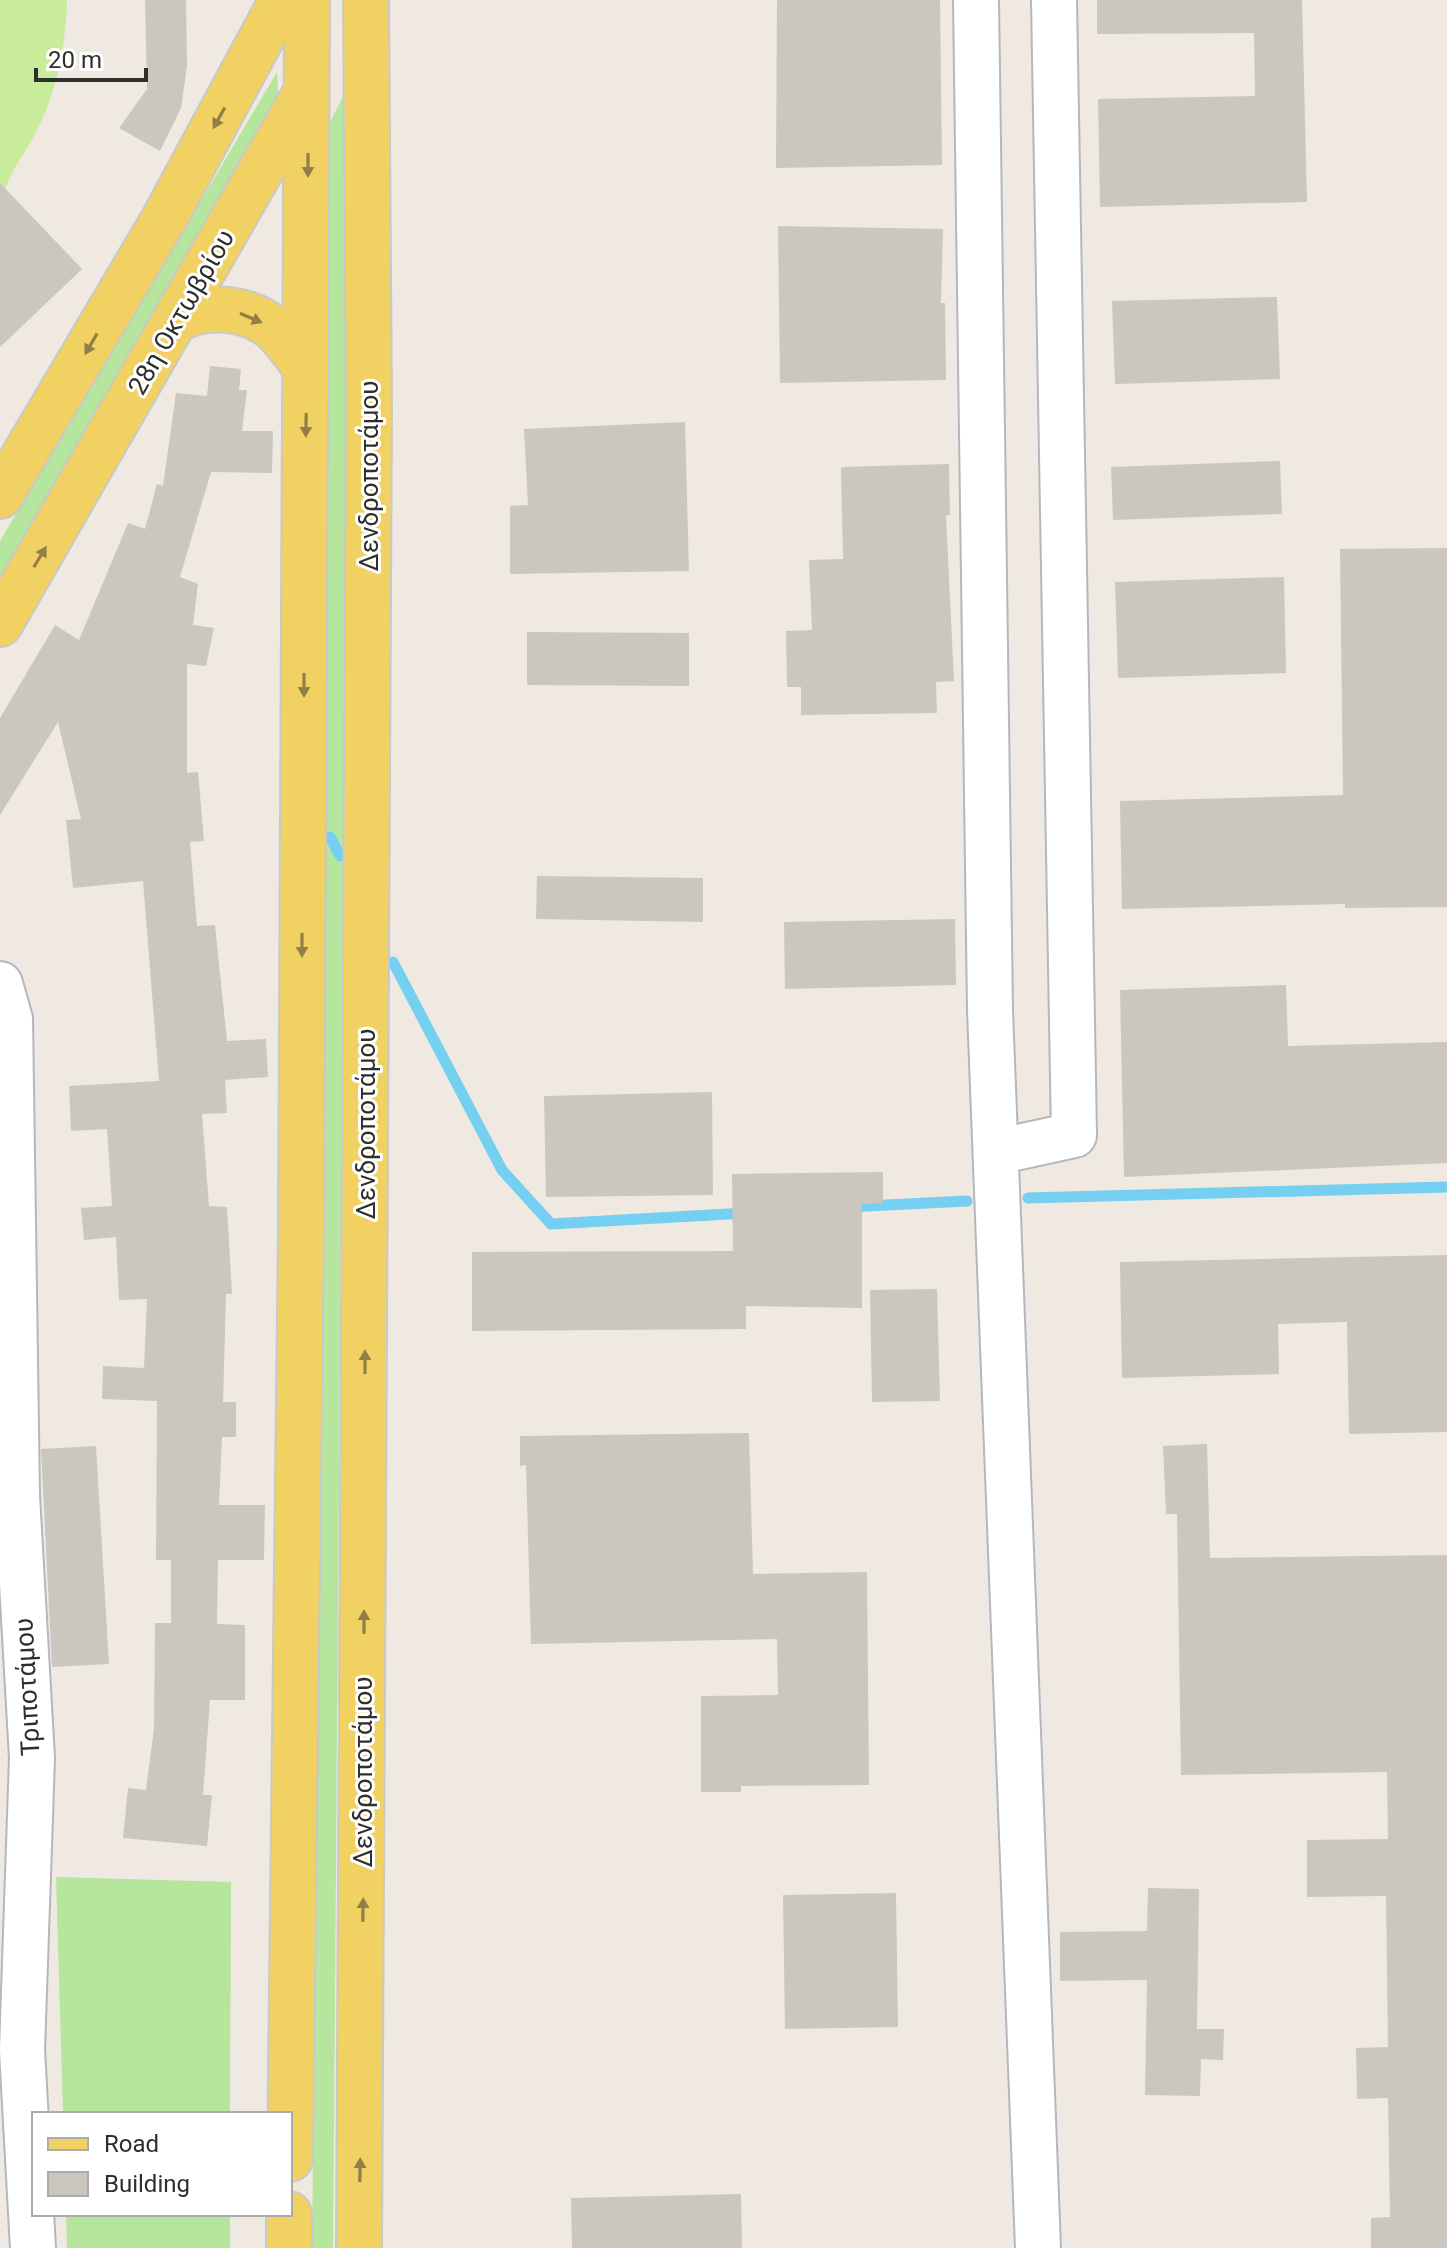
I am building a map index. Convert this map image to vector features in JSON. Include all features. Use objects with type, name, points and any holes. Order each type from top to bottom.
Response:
[{"type":"main road","points":[[0,496],[164,219],[282,0]]},
{"type":"main road","points":[[291,2112],[301,1231],[307,0]]},
{"type":"main road","name":"28η Οκτωβρίου","points":[[0,624],[178,319],[308,87],[363,0]]},
{"type":"main road","name":"Δενδροποτάμου","points":[[359,2248],[369,408],[363,0]]},
{"type":"main road","points":[[178,319],[192,311],[214,309],[242,312],[270,326],[306,368]]},
{"type":"main road","points":[[289,2216],[289,2248]]},
{"type":"street","points":[[976,0],[990,1010],[1038,2248]]},
{"type":"street","points":[[996,1152],[1074,1135],[1054,0]]},
{"type":"street","name":"Τριποτάμου","points":[[0,984],[10,1019],[8,1452],[32,1758],[14,1834],[22,2050],[12,2140],[33,2248]]},
{"type":"green space","points":[[0,0],[67,0],[63,49],[51,97],[5,189],[82,269],[0,347]]},
{"type":"green space","points":[[277,72],[279,108],[0,579],[0,541]]},
{"type":"green space","points":[[345,92],[346,585],[333,2248],[312,2248],[321,1372],[325,132]]},
{"type":"green space","points":[[56,1877],[231,1882],[230,2112],[63,2112]]},
{"type":"green space","points":[[66,2216],[230,2216],[230,2248],[67,2248]]},
{"type":"building","points":[[145,0],[186,0],[187,66],[181,108],[160,151],[119,128],[147,89]]},
{"type":"building","points":[[777,0],[940,0],[942,165],[776,168]]},
{"type":"building","points":[[1097,0],[1302,0],[1307,202],[1100,207],[1098,99],[1255,96],[1254,33],[1097,34]]},
{"type":"building","points":[[0,183],[82,269],[0,347]]},
{"type":"building","points":[[778,226],[943,229],[941,303],[945,303],[946,380],[780,383]]},
{"type":"building","points":[[1277,297],[1280,379],[1115,384],[1112,301]]},
{"type":"building","points":[[210,366],[241,369],[239,390],[247,390],[242,431],[273,431],[272,473],[211,472],[180,577],[198,584],[193,625],[214,628],[206,666],[187,664],[187,773],[198,772],[204,841],[190,842],[197,926],[215,925],[227,1041],[266,1039],[268,1077],[225,1080],[227,1113],[202,1114],[209,1206],[227,1207],[232,1294],[226,1294],[223,1402],[236,1402],[236,1437],[222,1437],[219,1505],[265,1505],[264,1560],[218,1560],[217,1624],[245,1625],[245,1700],[210,1700],[203,1795],[212,1795],[207,1846],[123,1838],[128,1788],[146,1790],[154,1728],[155,1623],[171,1623],[171,1560],[156,1560],[157,1401],[102,1399],[103,1366],[144,1368],[147,1299],[119,1300],[116,1237],[84,1240],[81,1208],[112,1206],[107,1129],[71,1131],[69,1086],[159,1081],[143,881],[73,888],[66,820],[81,819],[58,722],[0,815],[0,718],[55,625],[79,640],[128,523],[145,529],[157,484],[163,486],[176,393],[207,396]]},
{"type":"building","points":[[685,422],[689,571],[510,574],[510,506],[528,505],[524,429]]},
{"type":"building","points":[[1280,461],[1282,514],[1113,520],[1111,467]]},
{"type":"building","points":[[949,464],[950,515],[946,515],[954,681],[936,682],[937,713],[801,715],[801,687],[787,687],[786,631],[812,630],[809,560],[843,559],[841,467]]},
{"type":"building","points":[[1447,548],[1447,907],[1345,908],[1345,904],[1122,909],[1120,801],[1343,795],[1340,549]]},
{"type":"building","points":[[1284,577],[1286,673],[1118,678],[1115,582]]},
{"type":"building","points":[[527,632],[689,633],[689,686],[527,685]]},
{"type":"building","points":[[537,876],[703,878],[703,922],[536,919]]},
{"type":"building","points":[[955,919],[956,985],[785,989],[784,922]]},
{"type":"building","points":[[1286,985],[1288,1046],[1447,1042],[1447,1163],[1124,1177],[1120,990]]},
{"type":"building","points":[[712,1092],[713,1195],[546,1197],[544,1096]]},
{"type":"building","points":[[883,1172],[883,1203],[862,1204],[862,1308],[746,1306],[746,1329],[472,1331],[472,1252],[733,1251],[732,1174]]},
{"type":"building","points":[[1447,1255],[1447,1432],[1349,1434],[1347,1322],[1278,1324],[1279,1374],[1122,1378],[1120,1262]]},
{"type":"building","points":[[937,1289],[940,1401],[872,1402],[870,1290]]},
{"type":"building","points":[[749,1433],[753,1574],[867,1572],[869,1785],[741,1786],[741,1792],[701,1792],[701,1696],[778,1695],[777,1639],[531,1644],[526,1465],[520,1466],[520,1436]]},
{"type":"building","points":[[1207,1444],[1210,1558],[1447,1555],[1447,2248],[1371,2248],[1371,2218],[1390,2217],[1388,2098],[1357,2099],[1356,2048],[1388,2047],[1386,1896],[1307,1897],[1307,1840],[1388,1839],[1387,1772],[1181,1775],[1177,1514],[1166,1514],[1163,1446]]},
{"type":"building","points":[[96,1446],[109,1664],[52,1667],[41,1449]]},
{"type":"building","points":[[1148,1888],[1199,1889],[1197,2029],[1224,2029],[1223,2060],[1201,2059],[1200,2096],[1145,2095],[1147,1980],[1060,1981],[1060,1932],[1147,1931]]},
{"type":"building","points":[[896,1893],[898,2027],[785,2029],[783,1895]]},
{"type":"building","points":[[741,2194],[742,2248],[572,2248],[571,2198]]},
{"type":"waterway","points":[[330,837],[340,856]]},
{"type":"waterway","points":[[393,962],[502,1170],[551,1224],[746,1213]]},
{"type":"waterway","points":[[1028,1198],[1447,1187]]},
{"type":"waterway","points":[[847,1207],[967,1201]]}]
